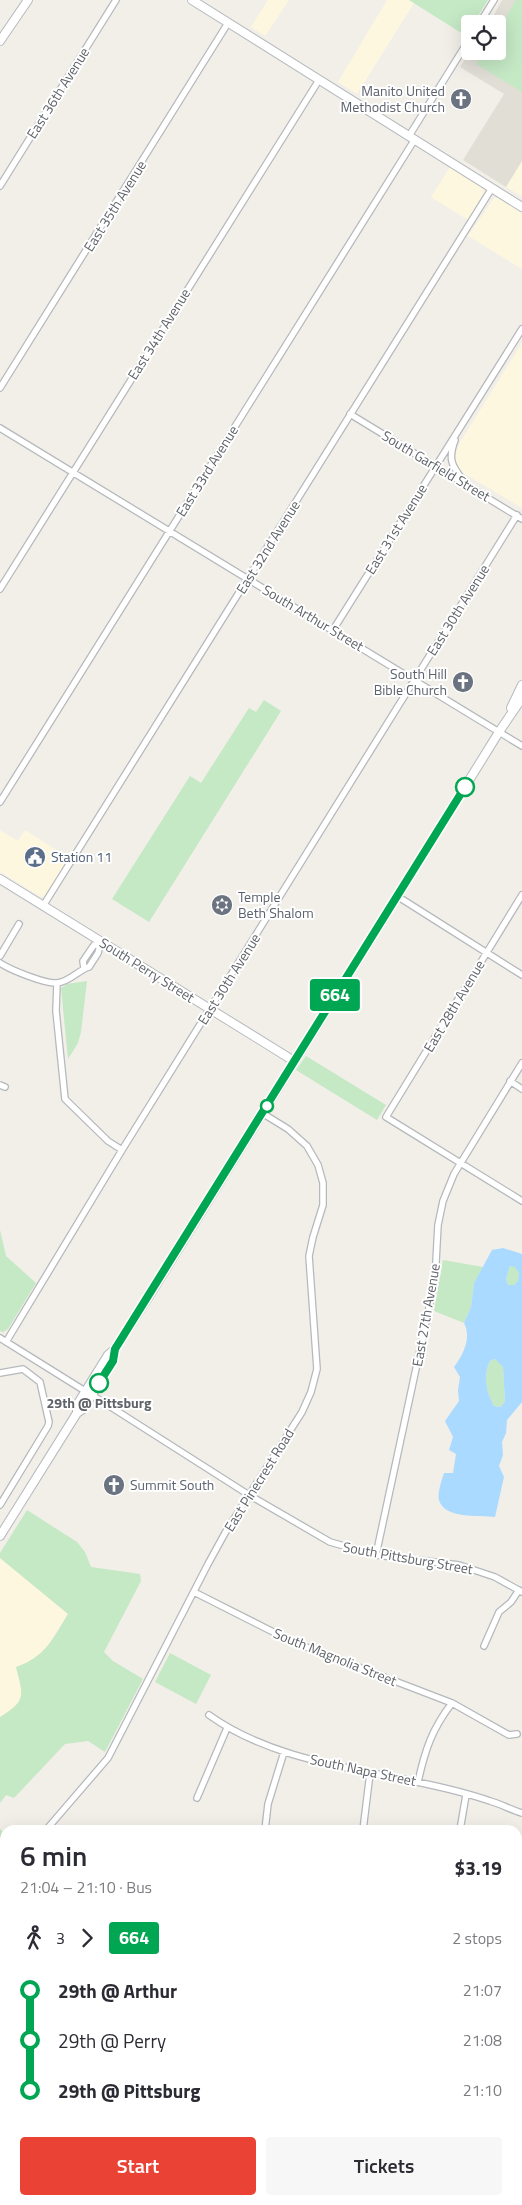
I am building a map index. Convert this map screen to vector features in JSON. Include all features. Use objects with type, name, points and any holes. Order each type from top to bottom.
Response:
[{"type":"main road","points":[[0,41],[28,0]]},
{"type":"main road","points":[[192,0],[522,206]]},
{"type":"main road","points":[[499,732],[522,685]]},
{"type":"main road","points":[[0,1536],[77,1413],[83,1409],[88,1393],[113,1361],[115,1349],[396,896],[522,698]]},
{"type":"main road","name":"South Perry Street","points":[[0,879],[100,944],[294,1061]]},
{"type":"street","name":"East 36th Avenue","points":[[0,186],[116,0]]},
{"type":"street","points":[[485,15],[494,0]]},
{"type":"street","name":"East 35th Avenue","points":[[0,388],[228,23]]},
{"type":"street","name":"East 33rd Avenue","points":[[0,802],[412,138],[461,54]]},
{"type":"street","name":"East 34th Avenue","points":[[0,589],[319,80]]},
{"type":"street","name":"East 32nd Avenue","points":[[43,906],[492,188]]},
{"type":"street","name":"East 31st Avenue","points":[[333,630],[434,466],[522,329]]},
{"type":"street","name":"South Garfield Street","points":[[350,414],[519,517]]},
{"type":"street","name":"South Arthur Street","points":[[0,428],[522,746]]},
{"type":"street","name":"East 31st Avenue","points":[[459,429],[450,452],[453,467],[466,486]]},
{"type":"street","name":"East 30th Avenue","points":[[3,1340],[415,680],[519,517]]},
{"type":"street","name":"East 28th Avenue","points":[[460,1163],[386,1117],[522,895]]},
{"type":"street","points":[[396,896],[522,975]]},
{"type":"street","points":[[0,956],[19,924]]},
{"type":"street","points":[[0,963],[13,971],[56,983],[75,976],[84,968],[83,961],[94,945],[100,944]]},
{"type":"street","points":[[56,983],[56,1011],[65,1099],[108,1141],[122,1150]]},
{"type":"street","name":"East 27th Avenue","points":[[376,1555],[435,1280],[438,1225],[448,1185],[522,1063]]},
{"type":"street","points":[[510,1081],[522,1089]]},
{"type":"street","name":"East Pinecrest Road","points":[[50,1825],[108,1758],[226,1533],[302,1412],[311,1392],[317,1369],[309,1256],[323,1198],[324,1183],[318,1165],[307,1146],[288,1129],[262,1114]]},
{"type":"street","points":[[460,1163],[522,1201]]},
{"type":"street","name":"South Pittsburg Street","points":[[3,1340],[249,1495],[324,1539],[341,1546],[376,1555],[459,1565],[495,1577],[521,1591]]},
{"type":"street","points":[[0,1373],[23,1369],[37,1378],[40,1382],[49,1422],[0,1505]]},
{"type":"street","points":[[484,1646],[499,1612],[521,1591]]},
{"type":"street","name":"South Magnolia Street","points":[[194,1592],[293,1642],[452,1702],[510,1736],[517,1734]]},
{"type":"street","points":[[418,1782],[428,1742],[439,1719],[452,1702]]},
{"type":"street","name":"South Napa Street","points":[[209,1715],[228,1728],[284,1752],[370,1773],[418,1782],[490,1801],[522,1813]]},
{"type":"street","points":[[197,1798],[228,1728]]},
{"type":"street","points":[[266,1825],[268,1804],[284,1752]]},
{"type":"street","points":[[364,1825],[370,1773]]},
{"type":"street","points":[[461,1825],[466,1795]]},
{"type":"shaded area","points":[[268,0],[289,0],[265,36],[251,27]]},
{"type":"shaded area","points":[[387,0],[409,0],[414,3],[357,94],[338,82]]},
{"type":"shaded area","points":[[502,0],[522,0],[522,161],[506,187],[463,160],[504,94],[460,67],[464,60],[506,60],[506,15],[494,15]]},
{"type":"shaded area","points":[[522,161],[522,196],[506,187]]},
{"type":"shaded area","points":[[450,167],[481,187],[484,192],[468,220],[431,197]]},
{"type":"shaded area","points":[[494,198],[498,198],[522,214],[522,269],[468,236]]},
{"type":"shaded area","points":[[522,343],[522,508],[465,474],[459,469],[454,458],[459,444]]},
{"type":"shaded area","points":[[0,830],[18,841],[25,830],[69,858],[45,897],[41,897],[0,872]]},
{"type":"shaded area","points":[[0,1558],[68,1614],[43,1653],[30,1662],[16,1667],[23,1692],[22,1700],[16,1707],[0,1717]]},
{"type":"green space","points":[[409,0],[488,0],[479,15],[461,15],[461,33]]},
{"type":"green space","points":[[516,0],[522,0],[522,92],[476,64],[478,60],[506,60],[506,17]]},
{"type":"green space","points":[[264,700],[281,711],[149,922],[112,899],[190,776],[201,783],[249,708],[256,712]]},
{"type":"green space","points":[[87,981],[81,1032],[78,1043],[68,1059],[61,988],[67,984]]},
{"type":"green space","points":[[306,1056],[386,1105],[377,1120],[296,1070]]},
{"type":"green space","points":[[0,1230],[6,1256],[36,1283],[8,1329],[3,1332],[0,1331]]},
{"type":"green space","points":[[443,1260],[483,1267],[474,1283],[471,1307],[464,1323],[434,1311]]},
{"type":"green space","points":[[510,1266],[515,1266],[519,1273],[518,1281],[514,1285],[508,1285],[506,1279]]},
{"type":"green space","points":[[496,1359],[503,1366],[505,1401],[501,1407],[494,1406],[486,1384],[490,1361]]},
{"type":"green space","points":[[27,1510],[77,1542],[85,1552],[91,1567],[140,1574],[141,1581],[104,1652],[113,1661],[143,1679],[105,1752],[88,1741],[65,1744],[14,1798],[6,1795],[0,1803],[0,1717],[15,1706],[21,1696],[16,1667],[34,1658],[47,1646],[68,1614],[0,1558],[0,1553]]},
{"type":"green space","points":[[170,1653],[211,1675],[196,1704],[155,1682]]},
{"type":"water","points":[[503,1248],[522,1254],[522,1402],[507,1420],[506,1433],[502,1442],[503,1455],[499,1466],[504,1477],[495,1517],[455,1513],[442,1506],[439,1500],[440,1486],[444,1473],[453,1473],[456,1454],[449,1450],[453,1437],[445,1421],[459,1401],[460,1377],[454,1367],[467,1340],[464,1323],[471,1307],[474,1283],[492,1250]],"holes":[[[510,1266],[515,1267],[519,1273],[518,1281],[514,1285],[508,1285],[506,1279]],[[495,1359],[503,1367],[505,1401],[501,1407],[494,1406],[486,1384],[488,1366],[490,1361]]]},
{"type":"bus line","name":"664","points":[[99,1383],[113,1361],[115,1349],[465,787]]},
{"type":"place","name":"Manito United Methodist Church","points":[[461,99]]},
{"type":"place","name":"South Hill Bible Church","points":[[463,682]]},
{"type":"place","name":"Station 11","points":[[35,857]]},
{"type":"place","name":"Temple Beth Shalom","points":[[222,905]]},
{"type":"place","name":"29th @ Pittsburg","points":[[99,1383]]},
{"type":"place","name":"Summit South","points":[[114,1485]]}]
